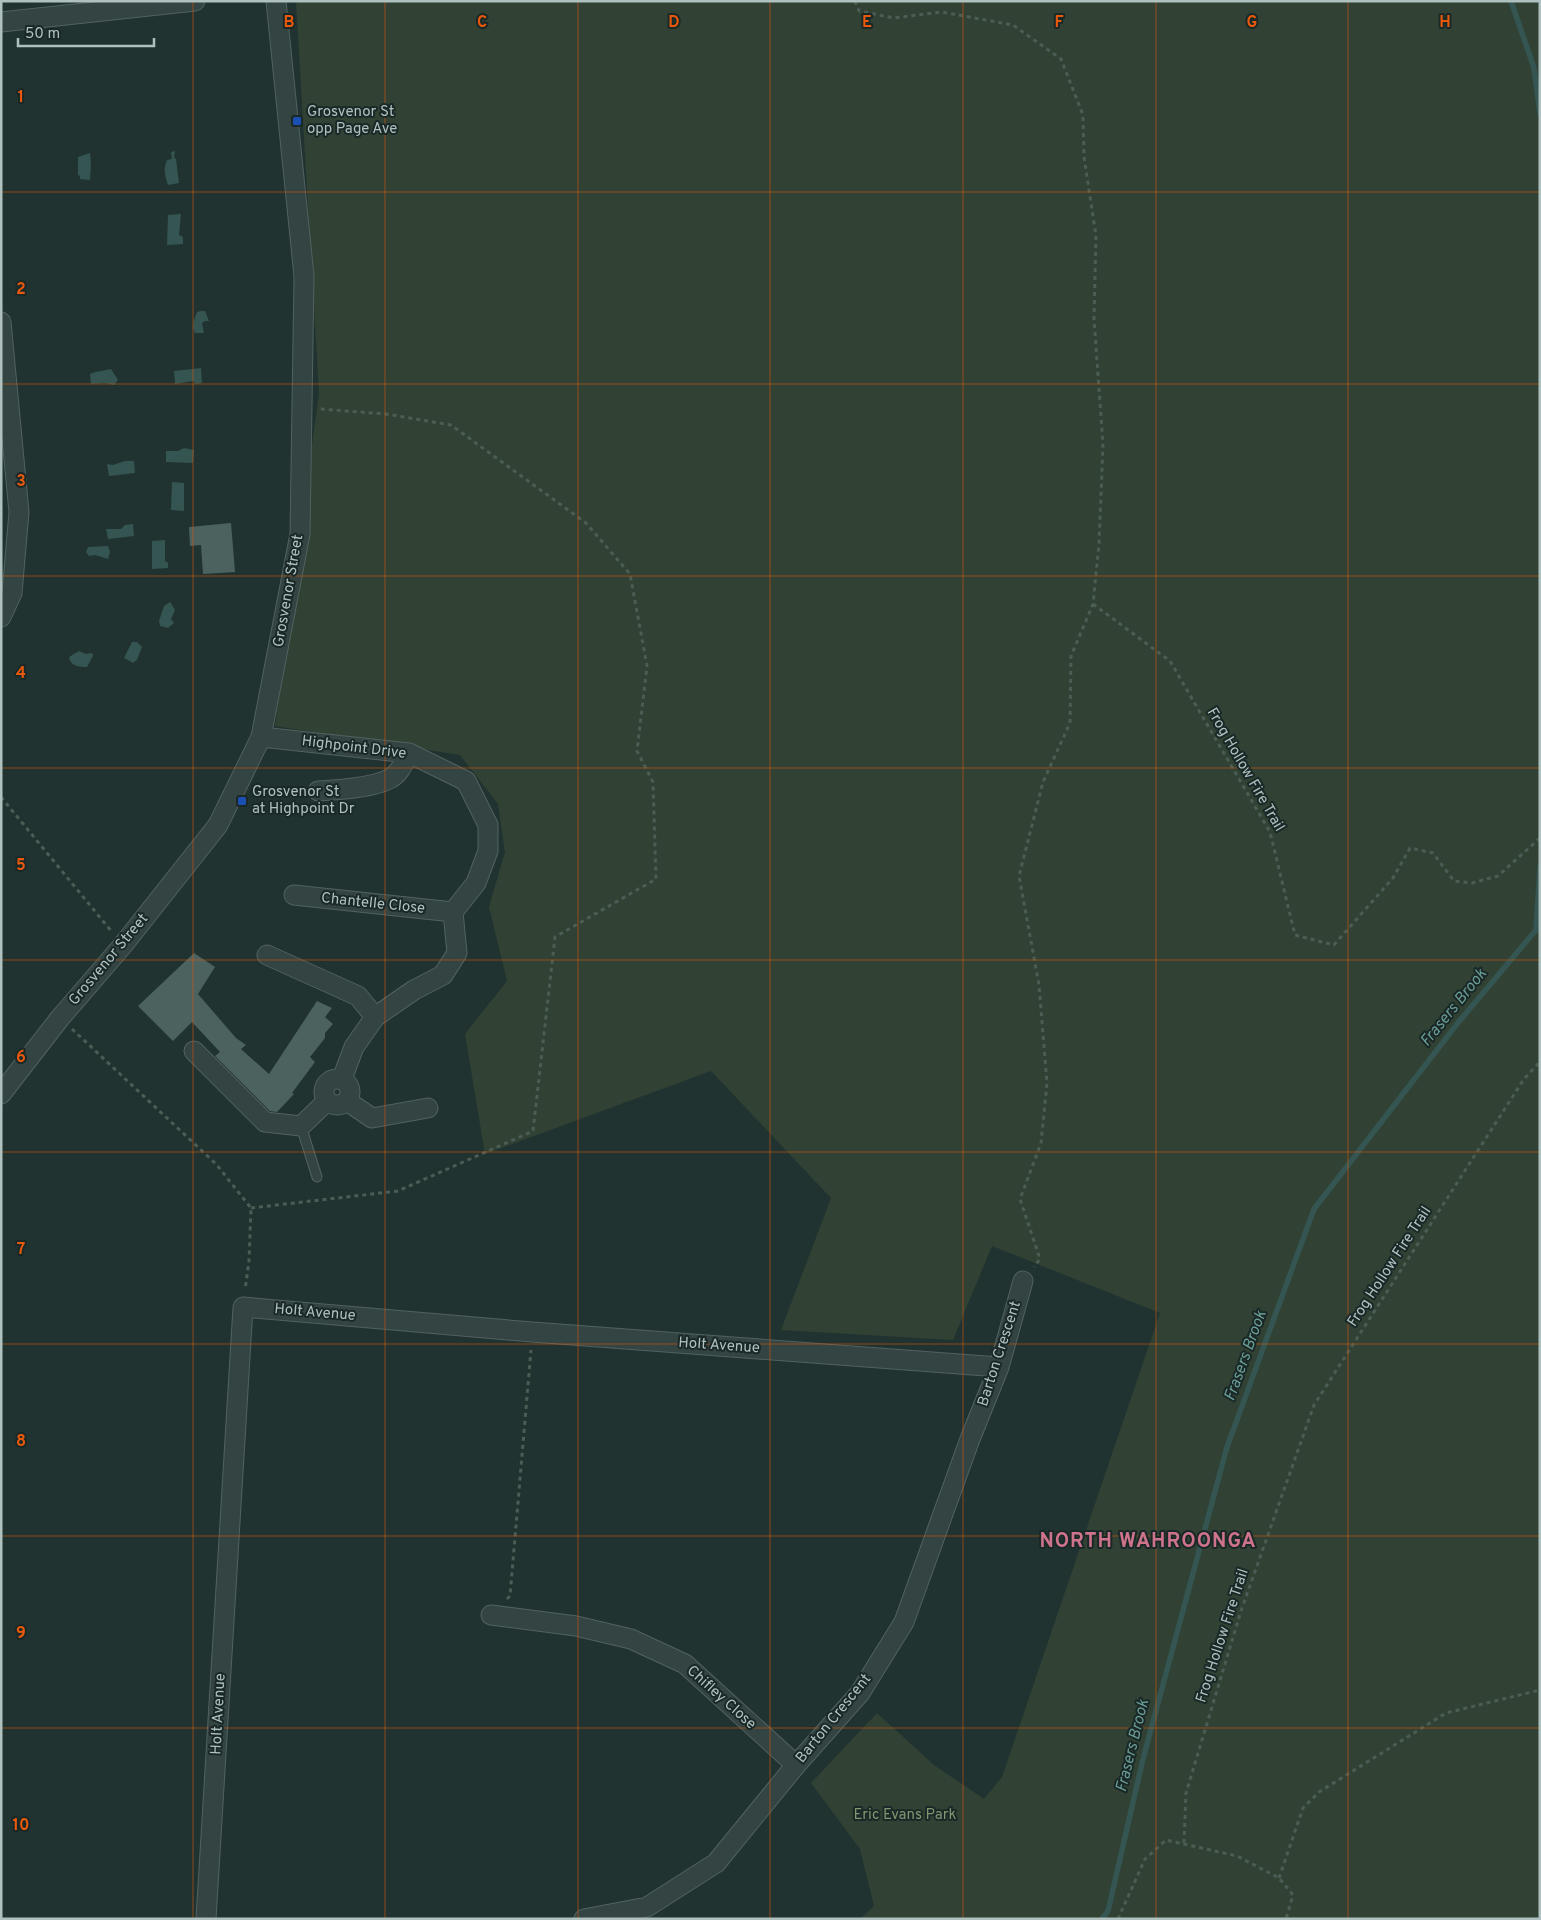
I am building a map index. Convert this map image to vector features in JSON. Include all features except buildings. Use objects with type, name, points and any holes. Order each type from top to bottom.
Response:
[{"type":"street","points":[[1,22],[195,1]]},
{"type":"street","name":"Grosvenor Street","points":[[1,1094],[60,1018],[123,945],[218,825],[261,737],[300,534],[304,276],[276,1]]},
{"type":"street","points":[[1,322],[19,512],[12,593],[1,617]]},
{"type":"street","name":"Highpoint Drive","points":[[261,737],[409,753],[466,781],[488,825],[488,851],[476,882],[453,912]]},
{"type":"street","points":[[318,791],[341,790],[381,782],[391,778],[398,772],[409,753]]},
{"type":"street","name":"Chantelle Close","points":[[294,895],[453,912]]},
{"type":"street","points":[[342,1079],[354,1046],[375,1017],[414,990],[443,975],[457,953],[453,912]]},
{"type":"street","points":[[267,955],[358,996],[375,1017]]},
{"type":"street","points":[[194,1051],[265,1122],[301,1126],[327,1101]]},
{"type":"street","points":[[333,1079],[342,1079],[350,1088],[350,1097],[344,1104],[335,1105],[327,1101],[324,1092],[326,1084],[333,1079]]},
{"type":"street","points":[[347,1101],[372,1118],[428,1108]]},
{"type":"street","name":"Barton Crescent","points":[[584,1919],[647,1907],[716,1863],[796,1765],[860,1693],[904,1622],[970,1439],[999,1367],[1024,1281]]},
{"type":"street","name":"Holt Avenue","points":[[206,1919],[243,1307],[532,1332],[999,1367]]},
{"type":"street","name":"Chifley Close","points":[[491,1616],[576,1626],[631,1638],[685,1664],[796,1765]]},
{"type":"lane","points":[[301,1126],[317,1177]]},
{"type":"path","points":[[855,1],[859,11],[894,18],[942,12],[1013,25],[1061,59],[1083,115],[1084,157],[1096,236],[1094,319],[1103,445],[1099,544],[1094,604],[1071,656],[1070,723],[1042,782],[1019,876],[1039,985],[1047,1083],[1041,1143],[1020,1199],[1040,1258],[1024,1281]]},
{"type":"path","points":[[251,1208],[398,1191],[533,1131],[555,937],[656,879],[653,782],[637,751],[647,666],[630,574],[586,523],[451,425],[386,414],[302,408]]},
{"type":"path","name":"Frog Hollow Fire Trail","points":[[1094,604],[1170,661],[1270,832],[1295,935],[1334,944],[1393,878],[1410,848],[1433,853],[1454,881],[1472,883],[1498,876],[1540,838]]},
{"type":"path","points":[[1,797],[123,945]]},
{"type":"path","points":[[60,1018],[216,1164],[251,1208],[249,1261],[243,1307]]},
{"type":"path","name":"Frog Hollow Fire Trail","points":[[1184,1843],[1186,1793],[1240,1612],[1314,1405],[1524,1079],[1540,1062]]},
{"type":"path","points":[[510,1596],[532,1332]]},
{"type":"path","points":[[1279,1878],[1303,1808],[1319,1792],[1446,1713],[1540,1690]]},
{"type":"path","points":[[1118,1919],[1145,1859],[1166,1840],[1237,1856],[1279,1878],[1293,1895],[1286,1919]]},
{"type":"green space","name":"Eric Evans Park","points":[[296,1],[1540,1],[1540,1919],[860,1919],[874,1906],[860,1849],[811,1783],[877,1713],[934,1765],[984,1799],[1002,1777],[1160,1313],[992,1246],[953,1340],[781,1330],[831,1198],[711,1071],[485,1154],[465,1034],[507,981],[489,907],[505,852],[498,804],[460,755],[275,726],[319,393]]},
{"type":"shaded area","points":[[175,151],[174,158],[176,159],[179,183],[168,185],[165,176],[165,166],[167,160],[172,159],[171,152]]},
{"type":"shaded area","points":[[90,153],[90,180],[80,179],[80,175],[78,176],[78,157]]},
{"type":"shaded area","points":[[181,214],[179,235],[183,237],[183,244],[167,245],[168,215]]},
{"type":"shaded area","points":[[205,311],[209,321],[202,323],[204,333],[195,333],[193,327],[194,320],[197,312]]},
{"type":"shaded area","points":[[201,368],[202,383],[196,384],[193,381],[175,384],[174,371]]},
{"type":"shaded area","points":[[111,369],[118,380],[114,385],[105,383],[91,384],[90,374]]},
{"type":"shaded area","points":[[184,448],[194,450],[193,463],[166,462],[166,451],[178,451]]},
{"type":"shaded area","points":[[125,461],[134,461],[135,473],[109,476],[107,464],[113,465]]},
{"type":"shaded area","points":[[172,482],[184,483],[184,511],[171,510]]},
{"type":"shaded area","points":[[133,524],[134,536],[108,539],[106,529],[121,529],[125,525]]},
{"type":"shaded area","points":[[165,540],[165,561],[168,563],[168,568],[152,569],[152,541]]},
{"type":"shaded area","points":[[108,546],[110,552],[108,559],[95,555],[89,556],[86,552],[88,547]]},
{"type":"shaded area","points":[[170,602],[175,610],[171,619],[174,623],[168,628],[160,626],[159,621],[164,606]]},
{"type":"shaded area","points":[[132,642],[137,642],[142,647],[137,660],[133,663],[124,658]]},
{"type":"shaded area","points":[[79,651],[86,654],[92,653],[93,656],[87,667],[75,665],[70,660],[69,657]]},
{"type":"waterway","name":"Frasers Brook","points":[[1511,1],[1534,68],[1540,114]]},
{"type":"waterway","name":"Frasers Brook","points":[[1102,1919],[1108,1911],[1143,1759],[1227,1447],[1314,1209],[1457,1024],[1536,930],[1540,867]]},
{"type":"place","name":"Grosvenor St opp Page Ave","points":[[297,121]]},
{"type":"place","name":"Grosvenor St at Highpoint Dr","points":[[242,801]]},
{"type":"district","name":"NORTH WAHROONGA","points":[[1148,1542]]}]
